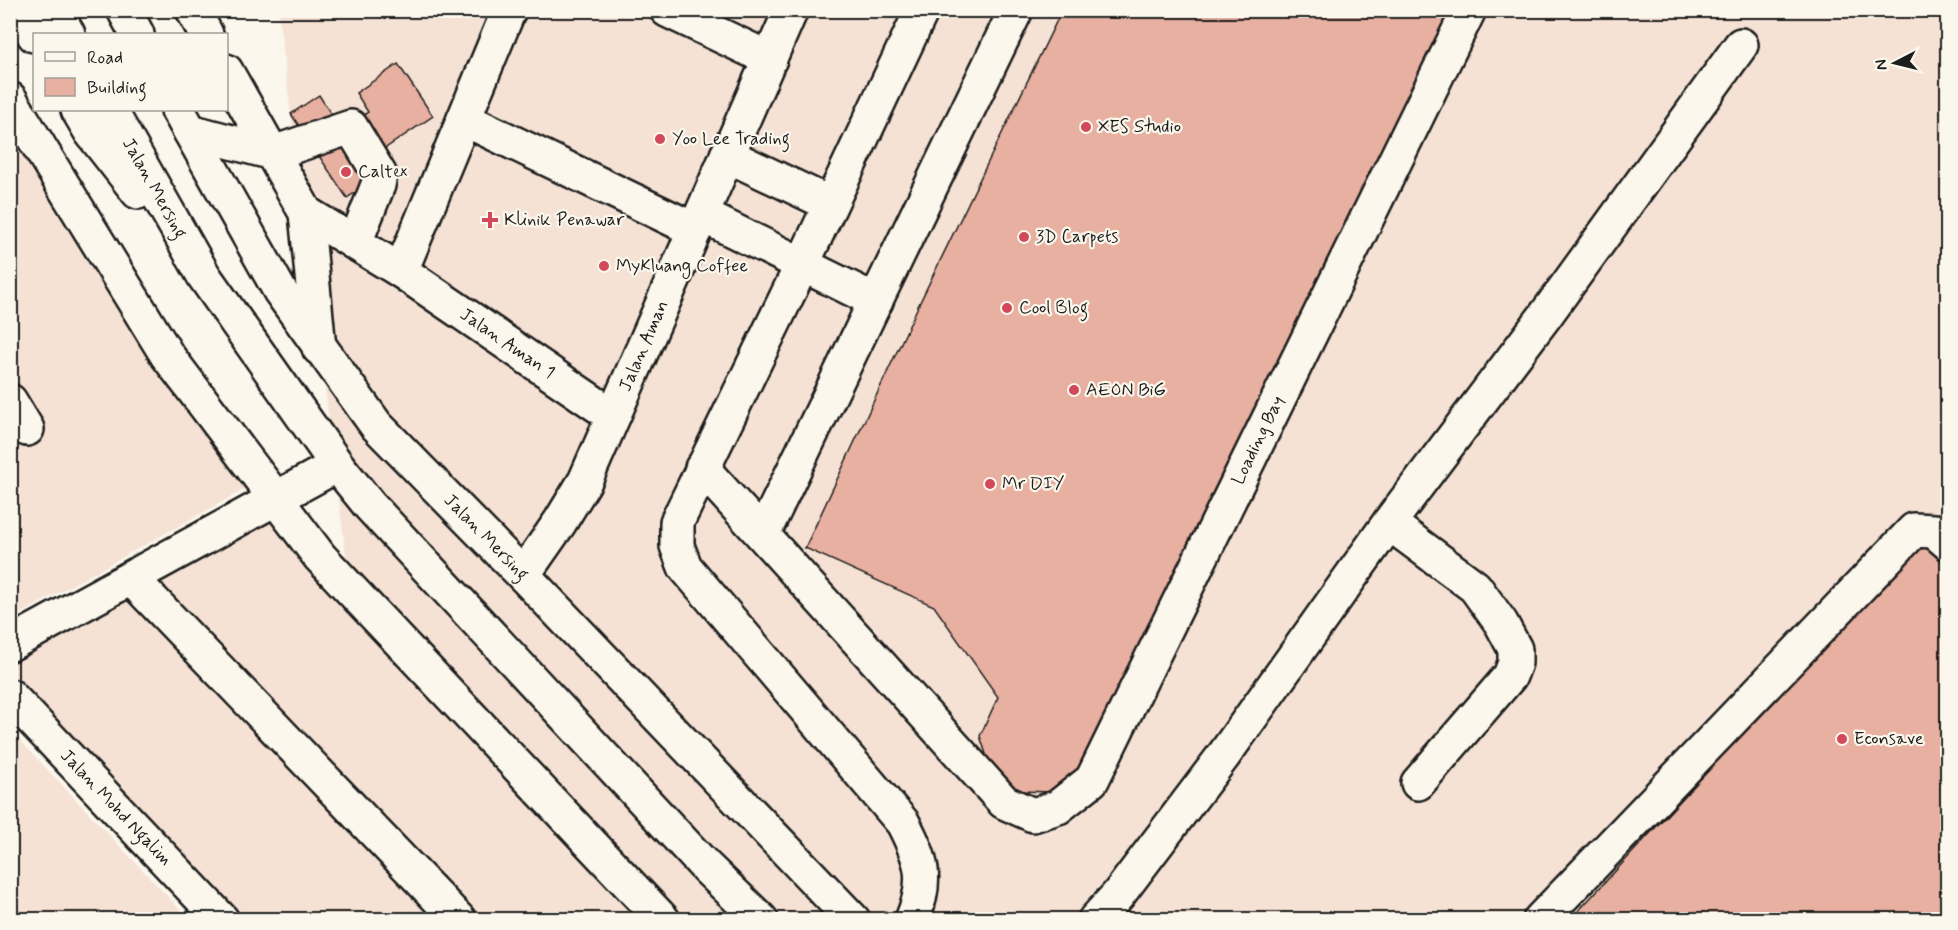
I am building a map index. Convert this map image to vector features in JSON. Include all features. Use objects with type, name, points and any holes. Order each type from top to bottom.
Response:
[{"type":"main road","points":[[20,10],[33,33]]},
{"type":"main road","points":[[54,10],[67,33]]},
{"type":"main road","points":[[124,10],[136,33]]},
{"type":"main road","points":[[193,10],[205,33]]},
{"type":"main road","points":[[401,271],[509,10]]},
{"type":"main road","points":[[667,10],[770,59]]},
{"type":"main road","name":"Jalan Aman","points":[[523,575],[560,522],[585,480],[791,10]]},
{"type":"main road","points":[[912,920],[918,905],[922,882],[918,853],[903,823],[685,567],[677,546],[677,522],[802,265],[922,10]]},
{"type":"main road","points":[[702,468],[763,534],[1016,10]]},
{"type":"main road","name":"Loading Bay","points":[[763,534],[1004,802],[1033,815],[1058,807],[1092,780],[1469,10]]},
{"type":"main road","points":[[1095,920],[1118,895],[1224,755],[1389,523],[1545,316],[1741,45]]},
{"type":"main road","points":[[228,74],[306,213],[319,348]]},
{"type":"main road","points":[[10,99],[167,355],[320,557],[663,920]]},
{"type":"main road","points":[[79,111],[91,132],[204,276]]},
{"type":"main road","name":"Jalan Mersing","points":[[111,111],[204,276],[337,465],[378,515],[705,866],[761,920]]},
{"type":"main road","points":[[465,118],[698,223],[802,265],[876,301]]},
{"type":"main road","points":[[184,120],[273,153],[351,127],[380,175],[355,243]]},
{"type":"main road","name":"Jalan Mersing","points":[[184,120],[280,291],[376,425],[853,920]]},
{"type":"main road","points":[[727,155],[830,204]]},
{"type":"main road","name":"Jalan Aman 1","points":[[306,213],[401,271],[613,416]]},
{"type":"main road","points":[[10,401],[27,429]]},
{"type":"main road","points":[[10,644],[337,465]]},
{"type":"main road","points":[[1389,523],[1475,587],[1501,623],[1515,649],[1515,663],[1510,676],[1418,783]]},
{"type":"main road","points":[[1540,920],[1914,530],[1934,531],[1947,543]]},
{"type":"main road","points":[[131,578],[459,920]]},
{"type":"main road","name":"Jalan Mohd Ngalim","points":[[10,696],[222,920]]},
{"type":"shaded area","points":[[278,11],[1947,11],[1947,919],[206,919],[11,715],[11,634],[278,490],[348,573]]},
{"type":"shaded area","points":[[10,81],[173,349],[269,476],[11,619]]},
{"type":"shaded area","points":[[11,731],[189,919],[11,919]]},
{"type":"building","name":"AEON BiG","points":[[1062,10],[1451,10],[1378,172],[1072,783],[1050,792],[1021,791],[994,778],[980,736],[998,697],[934,606],[805,548],[921,300]]},
{"type":"building","points":[[398,64],[433,116],[365,162],[376,178],[347,198],[291,114],[319,95],[341,130],[368,112],[356,93]]},
{"type":"building","name":"Econsave","points":[[1924,537],[1948,559],[1948,920],[1570,920]]},
{"type":"place","name":"XES Studio","points":[[1086,127]]},
{"type":"place","name":"Yoo Lee Trading","points":[[660,139]]},
{"type":"place","name":"Caltex","points":[[346,172]]},
{"type":"place","name":"Klinik Penawar","points":[[490,220]]},
{"type":"place","name":"3D Carpets","points":[[1024,237]]},
{"type":"place","name":"MyKluang Coffee","points":[[604,266]]},
{"type":"place","name":"Cool Blog","points":[[1007,308]]},
{"type":"place","name":"AEON BiG","points":[[1074,390]]},
{"type":"place","name":"Mr DIY","points":[[990,484]]},
{"type":"place","name":"Econsave","points":[[1842,739]]}]
